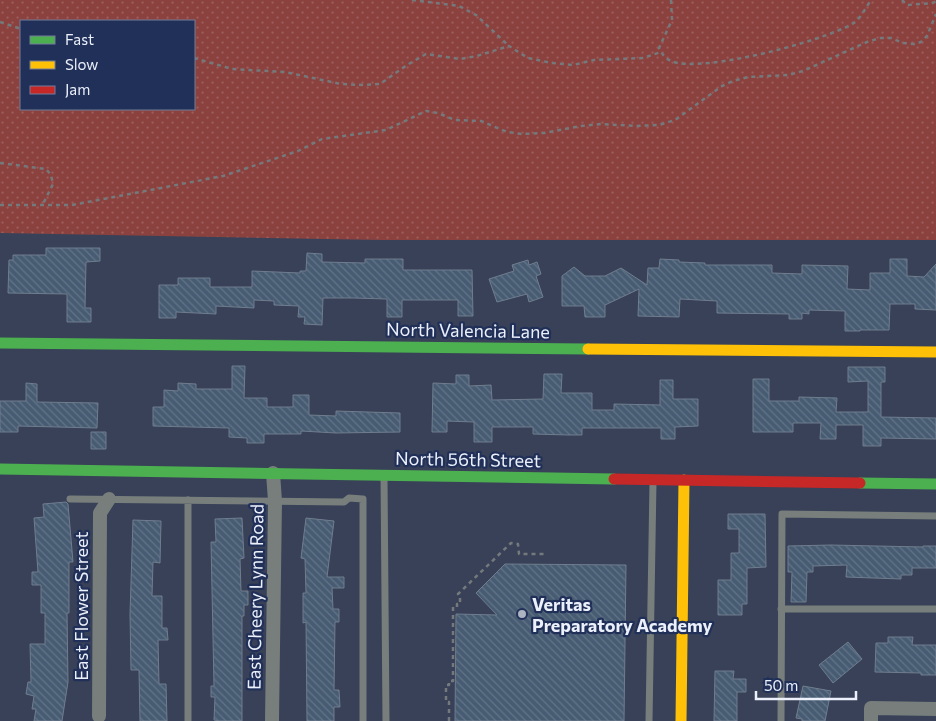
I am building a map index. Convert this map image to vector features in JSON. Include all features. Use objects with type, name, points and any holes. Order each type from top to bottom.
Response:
[{"type":"street","name":"North Valencia Lane","points":[[0,343],[936,352]]},
{"type":"street","name":"North 56th Street","points":[[0,469],[936,484]]},
{"type":"street","name":"East Cheery Lynn Road","points":[[272,721],[275,501],[273,473]]},
{"type":"street","points":[[681,721],[684,480]]},
{"type":"street","name":"East Flower Street","points":[[99,716],[100,514],[109,499]]},
{"type":"street","points":[[871,715],[936,709]]},
{"type":"lane","points":[[384,475],[386,721]]},
{"type":"lane","points":[[649,721],[653,479]]},
{"type":"lane","points":[[70,499],[344,502],[349,498],[363,498],[363,721]]},
{"type":"lane","points":[[188,500],[188,721]]},
{"type":"lane","points":[[781,721],[782,514],[936,516]]},
{"type":"lane","points":[[781,609],[936,609]]},
{"type":"path","points":[[412,0],[459,6],[476,15],[509,46],[528,58],[552,63],[572,64],[594,60],[643,58],[660,52]]},
{"type":"path","points":[[670,0],[672,20],[659,48],[660,52],[673,61],[689,64],[723,62],[789,47],[854,23],[871,0]]},
{"type":"path","points":[[902,0],[908,5],[933,3],[936,0]]},
{"type":"path","points":[[0,205],[72,205],[223,176],[298,151],[322,139],[386,130],[426,111],[438,113],[456,120],[481,121],[507,132],[522,134],[544,134],[601,124],[659,125],[675,120],[722,86],[733,81],[748,77],[788,75],[803,71],[880,38],[891,38],[903,43],[914,44],[921,42],[927,36],[936,14]]},
{"type":"path","points":[[0,22],[20,29]]},
{"type":"path","points":[[195,58],[232,69],[284,72],[341,84],[363,86],[380,84],[407,64],[426,54],[460,58],[477,56],[509,46]]},
{"type":"path","points":[[0,163],[46,169],[52,174],[54,184],[42,206]]},
{"type":"path","points":[[449,721],[449,702],[446,702],[446,684],[449,684],[449,681],[453,681],[454,607],[460,604],[460,596],[458,594],[511,543],[518,544],[519,554],[545,554]]},
{"type":"shaded area","points":[[0,0],[936,0],[936,240],[382,240],[0,233]]},
{"type":"building","points":[[46,248],[100,248],[100,261],[86,262],[85,308],[91,308],[91,322],[67,322],[67,294],[8,293],[9,260],[13,260],[13,255],[46,255]]},
{"type":"building","points":[[307,253],[322,254],[322,262],[365,263],[365,259],[403,259],[403,270],[472,270],[473,316],[458,316],[458,300],[402,300],[402,317],[387,317],[387,299],[323,298],[322,325],[304,324],[305,317],[298,317],[299,306],[274,305],[274,301],[254,300],[254,308],[216,306],[216,314],[176,312],[176,318],[159,318],[159,285],[178,285],[178,278],[210,278],[210,287],[252,287],[252,271],[300,273],[300,271],[306,271]]},
{"type":"building","points":[[660,259],[705,263],[705,265],[772,265],[772,273],[802,274],[802,265],[848,266],[847,289],[870,290],[870,273],[890,273],[890,259],[907,259],[907,276],[924,277],[936,264],[936,310],[915,309],[915,304],[890,304],[889,330],[845,331],[845,311],[809,310],[809,314],[802,313],[802,319],[789,319],[789,314],[717,313],[717,301],[680,299],[679,317],[638,316],[639,289],[605,305],[605,317],[585,317],[584,306],[562,306],[562,276],[574,267],[585,276],[605,276],[621,268],[647,285],[648,268],[659,268]]},
{"type":"building","points":[[528,260],[529,265],[537,262],[541,274],[536,276],[543,297],[529,302],[527,294],[497,302],[489,279],[514,271],[512,265]]},
{"type":"building","points":[[232,366],[245,366],[244,398],[267,398],[267,407],[293,407],[293,395],[309,395],[309,415],[336,416],[336,411],[400,413],[400,432],[336,433],[301,431],[301,434],[264,434],[264,443],[247,443],[247,438],[229,437],[229,428],[153,426],[153,407],[164,407],[164,390],[178,391],[178,383],[196,384],[196,389],[232,389]]},
{"type":"building","points":[[848,367],[885,367],[885,382],[881,382],[881,417],[936,418],[936,439],[881,438],[881,446],[863,446],[863,425],[836,425],[836,439],[820,439],[821,423],[793,423],[793,432],[753,432],[753,379],[769,379],[769,401],[799,401],[799,397],[837,398],[836,412],[868,412],[868,381],[848,382]]},
{"type":"building","points":[[544,374],[562,374],[561,393],[592,393],[592,410],[614,410],[614,404],[660,405],[660,380],[673,380],[673,399],[698,399],[698,426],[675,427],[675,439],[661,439],[661,428],[582,428],[582,435],[569,435],[533,434],[533,427],[492,427],[492,442],[474,442],[474,422],[447,421],[447,432],[432,432],[433,383],[456,384],[456,375],[469,375],[469,386],[491,385],[492,400],[543,399]]},
{"type":"building","points":[[26,383],[37,384],[37,402],[98,403],[97,428],[18,426],[18,432],[0,432],[0,401],[26,401]]},
{"type":"building","points":[[91,432],[106,432],[106,449],[91,449]]},
{"type":"building","points":[[66,502],[68,504],[73,562],[69,562],[69,613],[67,613],[68,682],[62,721],[34,721],[36,709],[32,709],[34,696],[26,694],[28,682],[31,682],[30,644],[45,644],[45,613],[41,613],[41,585],[32,585],[32,572],[38,572],[34,518],[44,517],[43,504]]},
{"type":"building","points":[[728,514],[765,514],[766,567],[747,568],[747,604],[742,604],[742,615],[718,615],[718,580],[731,580],[731,553],[739,553],[739,529],[728,529]]},
{"type":"building","points":[[242,518],[244,558],[240,559],[241,591],[248,591],[248,605],[244,605],[244,616],[242,616],[242,721],[220,721],[214,720],[215,697],[211,697],[211,686],[214,686],[211,542],[216,542],[215,519]]},
{"type":"building","points":[[306,518],[334,521],[327,577],[344,577],[344,588],[332,588],[333,609],[339,609],[339,622],[335,622],[334,690],[339,690],[340,707],[334,707],[334,721],[307,721],[306,622],[303,623],[303,593],[306,593],[305,559],[301,558]]},
{"type":"building","points":[[133,520],[161,521],[160,563],[153,562],[152,596],[162,596],[162,628],[167,628],[168,640],[158,640],[159,684],[166,684],[167,721],[140,721],[139,670],[131,670],[130,614]]},
{"type":"building","points":[[788,546],[936,546],[936,568],[912,568],[912,575],[901,575],[901,579],[846,577],[847,565],[813,566],[813,572],[807,572],[806,602],[791,602],[792,572],[788,572]]},
{"type":"building","points":[[505,564],[626,565],[624,721],[455,721],[456,614],[497,615],[476,593]]},
{"type":"building","points":[[888,637],[913,637],[912,645],[936,645],[936,675],[875,672],[876,643],[888,643]]},
{"type":"building","points":[[848,642],[862,659],[833,683],[819,665]]},
{"type":"building","points":[[715,671],[734,671],[733,679],[746,679],[746,692],[737,692],[737,721],[714,721]]},
{"type":"building","points":[[803,686],[831,691],[825,721],[802,721],[802,719],[796,718]]},
{"type":"traffic: fast","points":[[0,343],[588,349]]},
{"type":"traffic: fast","points":[[0,469],[614,479]]},
{"type":"traffic: fast","points":[[860,483],[936,484]]},
{"type":"traffic: slow","points":[[588,349],[936,352]]},
{"type":"traffic: slow","points":[[681,721],[684,480]]},
{"type":"traffic: jam","points":[[614,479],[860,483]]},
{"type":"place","name":"Veritas Preparatory Academy","points":[[522,614]]}]
